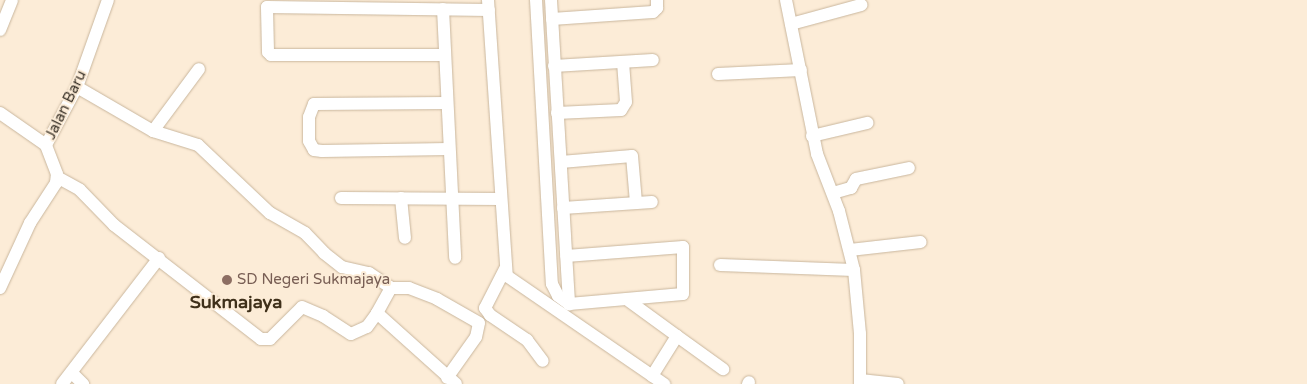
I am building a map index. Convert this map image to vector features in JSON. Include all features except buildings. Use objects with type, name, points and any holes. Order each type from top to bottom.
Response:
[{"type":"street","points":[[0,30],[12,0]]},
{"type":"street","name":"Jalan Baru","points":[[57,177],[46,145],[77,88],[95,43],[108,0]]},
{"type":"street","points":[[536,0],[552,284],[560,299],[569,304],[629,301],[684,294],[683,247],[566,256]]},
{"type":"street","points":[[551,0],[569,304]]},
{"type":"street","points":[[552,19],[653,12],[657,8],[657,0]]},
{"type":"street","points":[[786,0],[801,70],[812,136],[850,250],[854,270],[860,334],[860,382],[898,384]]},
{"type":"street","points":[[443,55],[278,57],[268,52],[266,24],[270,5],[443,9],[488,5],[505,269],[512,280],[664,384]]},
{"type":"street","points":[[791,24],[861,5]]},
{"type":"street","points":[[443,9],[443,55],[455,258]]},
{"type":"street","points":[[554,66],[653,60]]},
{"type":"street","points":[[557,113],[620,110],[626,102],[623,62]]},
{"type":"street","points":[[153,131],[199,69]]},
{"type":"street","points":[[718,74],[801,70]]},
{"type":"street","points":[[77,88],[153,131],[198,146],[270,213],[305,233],[324,253],[342,266],[369,273],[391,288],[409,288],[437,298],[479,323],[476,337],[452,381],[377,313]]},
{"type":"street","points":[[447,103],[314,104],[310,117],[309,141],[314,150],[449,149]]},
{"type":"street","points":[[0,113],[46,145]]},
{"type":"street","points":[[812,136],[867,123]]},
{"type":"street","points":[[561,162],[632,156],[636,203]]},
{"type":"street","points":[[832,193],[852,188],[856,179],[909,168]]},
{"type":"street","points":[[0,288],[21,239],[57,177],[80,190],[114,225],[261,339],[270,339],[302,307],[316,312],[351,334],[367,327],[391,288]]},
{"type":"street","points":[[341,198],[501,199]]},
{"type":"street","points":[[401,198],[405,238]]},
{"type":"street","points":[[563,208],[652,202]]},
{"type":"street","points":[[850,250],[921,242]]},
{"type":"street","points":[[62,384],[159,258]]},
{"type":"street","points":[[720,265],[854,270]]},
{"type":"street","points":[[505,269],[485,308],[490,315],[527,340],[543,361]]},
{"type":"street","points":[[629,301],[723,369]]},
{"type":"street","points":[[652,376],[677,336]]},
{"type":"street","points":[[72,373],[82,384]]},
{"type":"place","name":"SD Negeri Sukmajaya","points":[[227,280]]},
{"type":"district","name":"Sukmajaya","points":[[236,302]]}]
